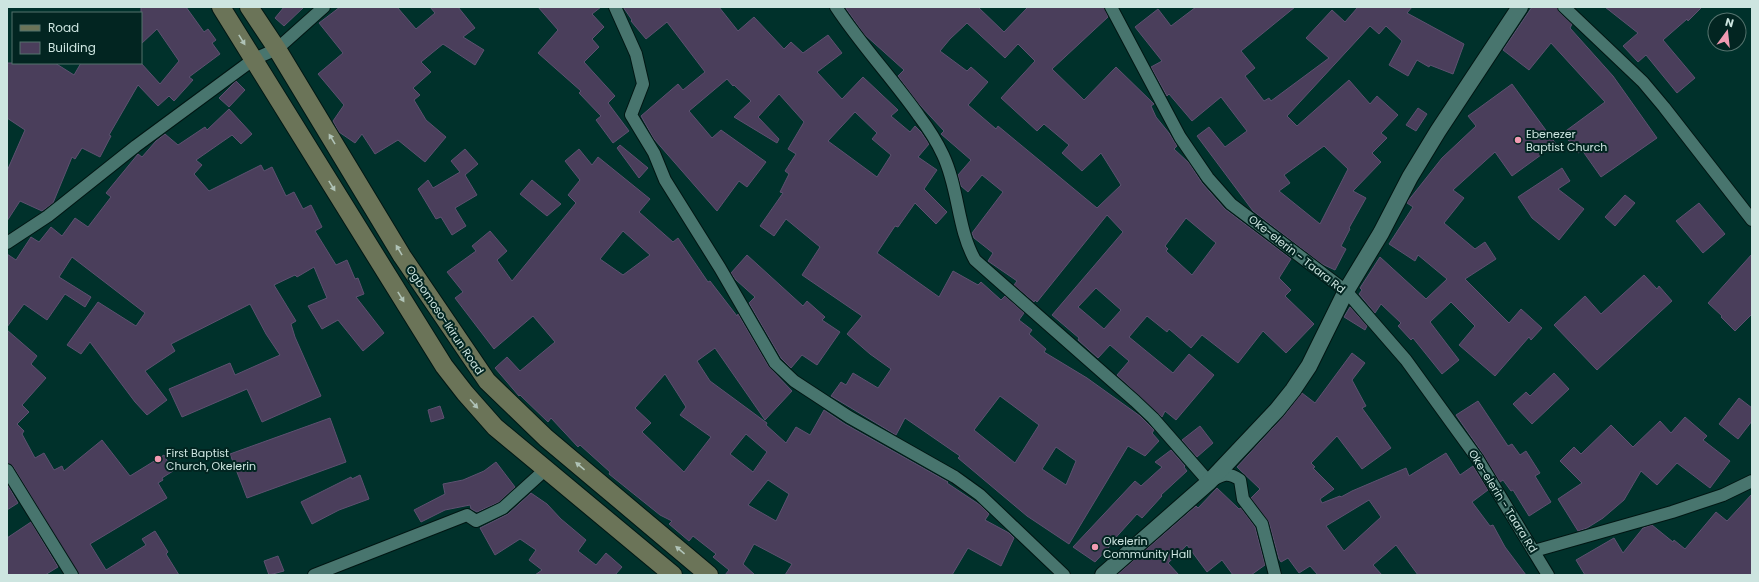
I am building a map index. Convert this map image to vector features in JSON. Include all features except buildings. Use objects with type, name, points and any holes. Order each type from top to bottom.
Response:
[{"type":"main road","name":"Ogbomoso-Ikirun Road","points":[[221,7],[444,366],[465,393],[495,427],[673,575]]},
{"type":"main road","name":"Ogbomoso-Ikirun Road","points":[[249,7],[277,48],[402,256],[487,381],[546,438],[709,575]]},
{"type":"street","points":[[7,243],[48,216],[136,146],[254,59],[277,48],[324,7]]},
{"type":"street","points":[[615,7],[636,54],[642,84],[631,115],[654,153],[665,180],[720,268],[775,363],[794,381],[849,417],[955,476],[974,491],[1064,575]]},
{"type":"street","points":[[836,7],[848,26],[907,100],[944,155],[955,193],[967,246],[975,260],[1153,418],[1210,482]]},
{"type":"street","name":"Oke-elerin - Taara Rd","points":[[1111,7],[1180,137],[1208,178],[1231,204],[1346,291],[1406,360],[1472,452],[1534,550],[1548,575]]},
{"type":"street","points":[[1103,575],[1210,482],[1277,410],[1293,390],[1309,366],[1346,291],[1381,233],[1410,177],[1438,131],[1520,7]]},
{"type":"street","points":[[1564,7],[1643,82],[1752,220]]},
{"type":"street","points":[[7,470],[72,575]]},
{"type":"street","points":[[320,574],[467,515],[476,521],[487,516],[503,508],[546,470]]},
{"type":"street","points":[[1210,482],[1222,475],[1232,474],[1240,480],[1243,499],[1262,524],[1275,575]]},
{"type":"street","points":[[1534,550],[1672,512],[1723,495],[1752,481]]},
{"type":"place","name":"Ebenezer Baptist Church","points":[[1518,140]]},
{"type":"place","name":"First Baptist Church, Okelerin","points":[[158,459]]},
{"type":"place","name":"Okelerin Community Hall","points":[[1095,547]]}]
